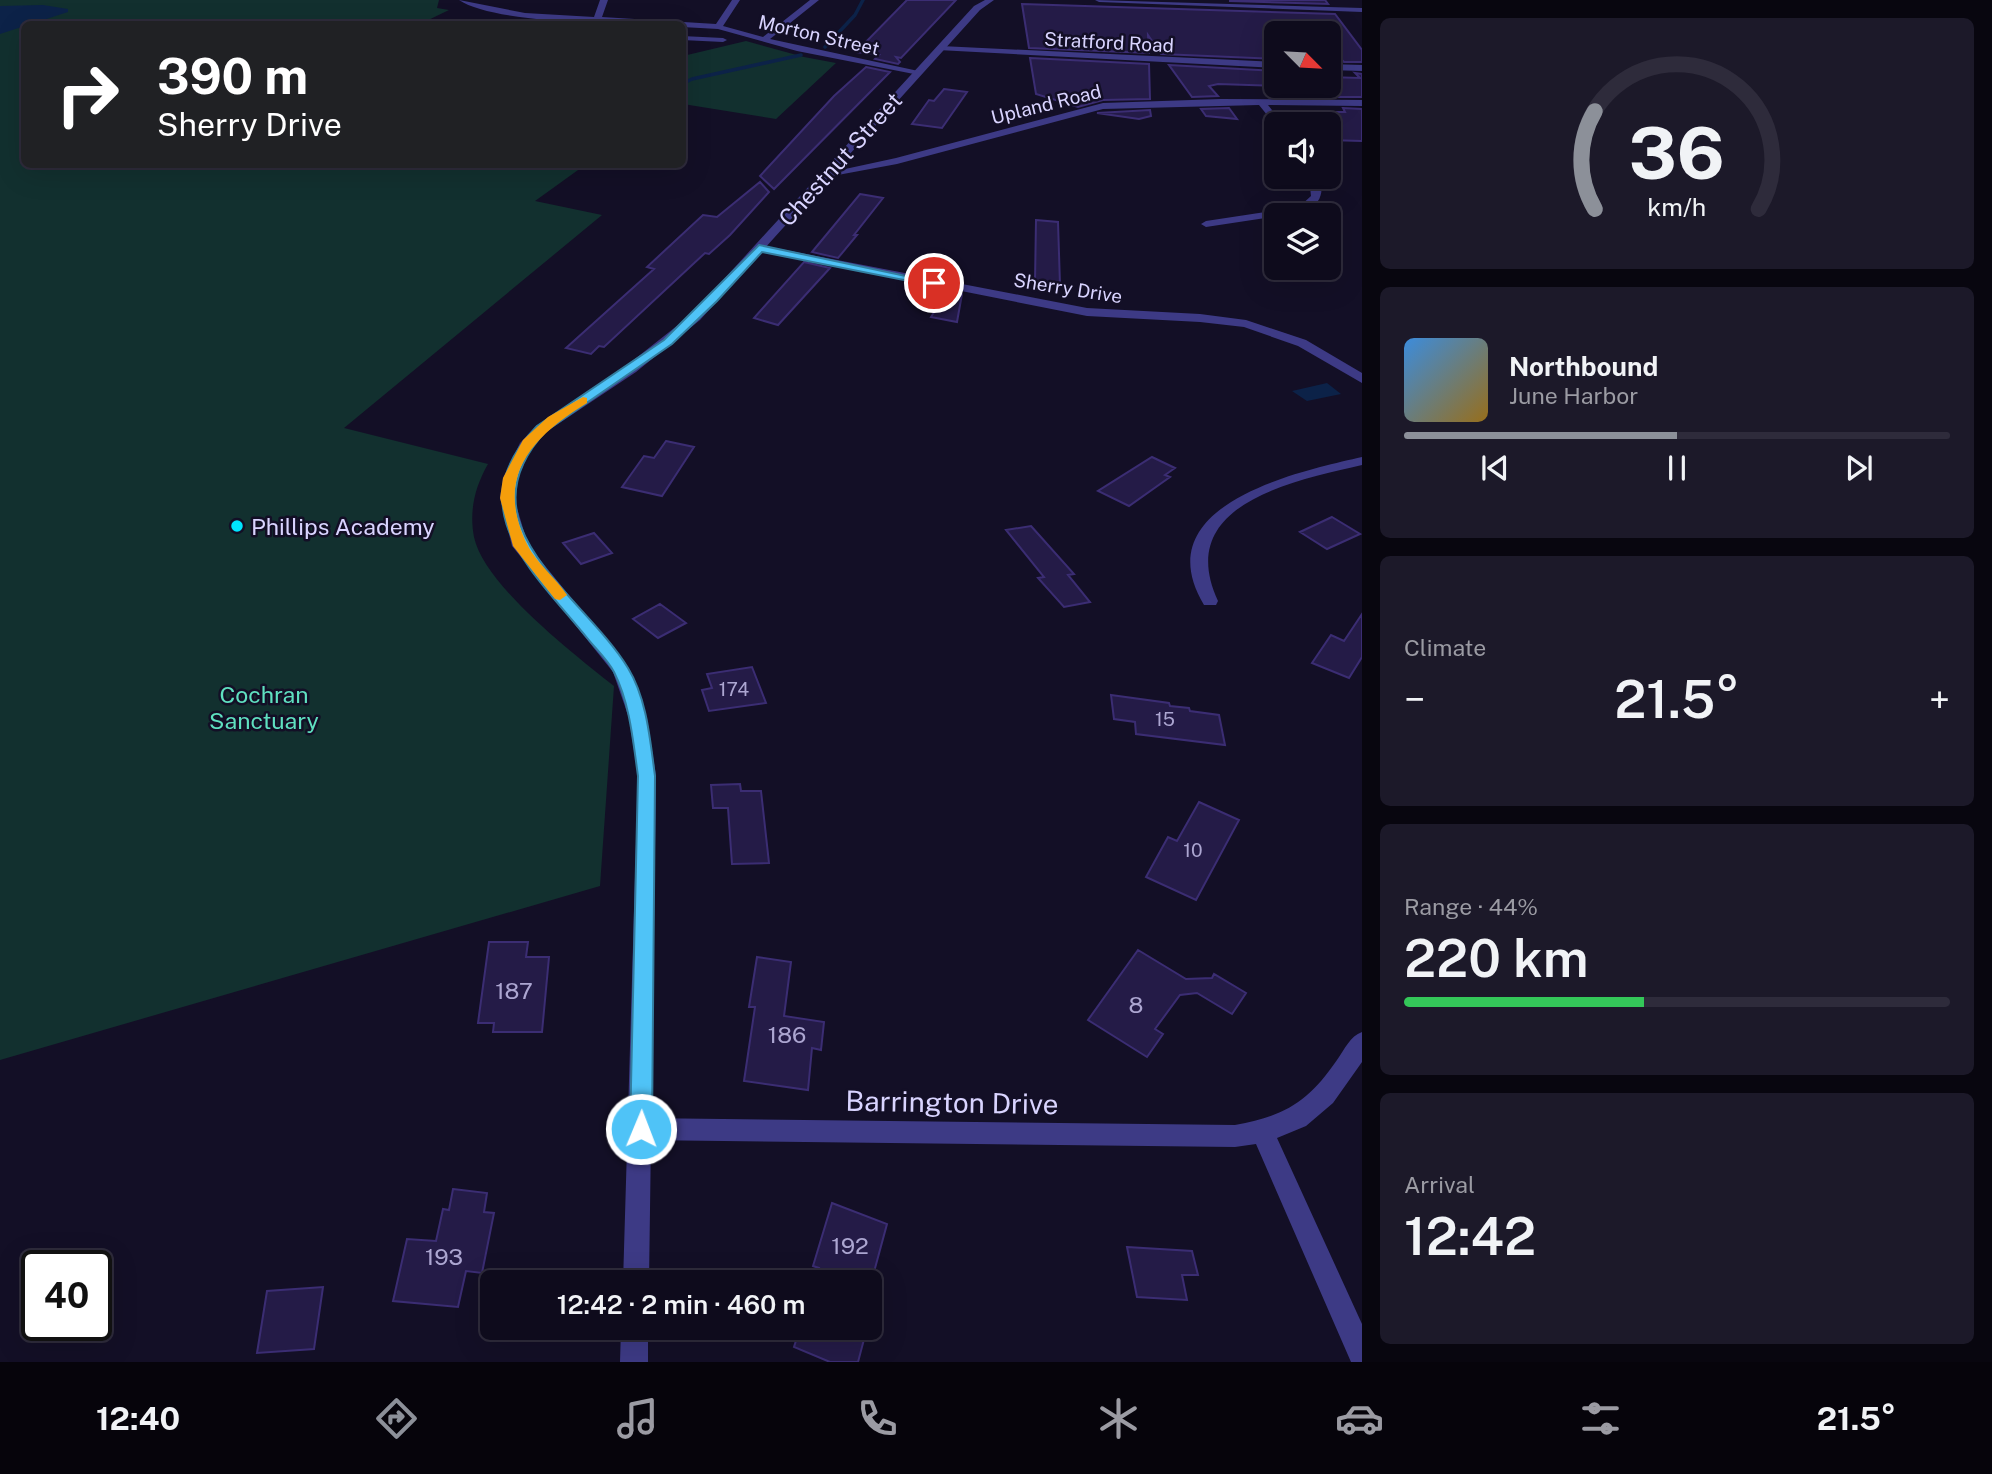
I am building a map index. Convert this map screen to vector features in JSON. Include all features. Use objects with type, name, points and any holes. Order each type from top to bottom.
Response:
[{"type":"street","name":"Morton Street","points":[[463,0],[483,8],[508,13],[614,21]]},
{"type":"street","points":[[597,20],[604,0]]},
{"type":"street","points":[[718,27],[736,0]]},
{"type":"street","points":[[764,40],[816,0]]},
{"type":"street","name":"Chestnut Street","points":[[636,1270],[647,776],[638,718],[621,670],[520,546],[507,498],[510,478],[527,443],[541,429],[668,342],[713,299],[977,8],[990,0]]},
{"type":"street","points":[[1099,0],[1362,10]]},
{"type":"street","name":"Morton Street","points":[[686,25],[718,27],[797,49],[919,72]]},
{"type":"street","name":"Stratford Road","points":[[941,48],[1264,64]]},
{"type":"street","points":[[1341,67],[1362,68]]},
{"type":"street","points":[[1262,103],[1269,112]]},
{"type":"street","name":"Upland Road","points":[[827,174],[897,161],[1103,106],[1362,103]]},
{"type":"street","points":[[1206,224],[1302,210],[1310,205],[1319,189]]},
{"type":"street","name":"Sherry Drive","points":[[759,248],[1087,312],[1187,317],[1246,324],[1302,343],[1362,379]]},
{"type":"street","points":[[1210,601],[1200,578],[1199,557],[1208,527],[1221,515],[1245,497],[1280,483],[1362,461]]},
{"type":"street","name":"Barrington Drive","points":[[641,1129],[1207,1137],[1263,1133],[1287,1124],[1314,1105],[1336,1082],[1362,1042]]},
{"type":"street","points":[[1263,1133],[1362,1355]]},
{"type":"street","points":[[634,1362],[635,1340]]},
{"type":"lane","points":[[686,38],[723,40]]},
{"type":"green space","name":"Cochran Sanctuary","points":[[0,0],[439,0],[437,8],[449,10],[426,21],[21,21],[21,168],[581,168],[535,201],[602,215],[344,428],[488,464],[473,508],[474,537],[481,556],[512,597],[533,618],[614,686],[600,886],[0,1060]]},
{"type":"green space","points":[[746,41],[836,63],[776,119],[686,104],[686,55]]},
{"type":"water","points":[[43,5],[68,9],[68,12],[40,21],[21,21],[21,27],[0,34],[0,6]]},
{"type":"water","points":[[1327,383],[1341,394],[1307,401],[1292,391]]},
{"type":"building","points":[[907,0],[956,0],[901,58],[896,57],[900,62],[898,64],[875,59],[879,55],[856,52]]},
{"type":"building","points":[[1325,0],[1328,4],[1230,1]]},
{"type":"building","points":[[1022,4],[1335,14],[1340,21],[1264,21],[1264,58],[1161,54],[1148,35],[1149,53],[1029,48]]},
{"type":"building","points":[[1341,22],[1362,50],[1362,62],[1344,62],[1341,59]]},
{"type":"building","points":[[1030,58],[1149,64],[1150,99],[1103,100],[1078,107],[1036,94]]},
{"type":"building","points":[[1169,65],[1264,70],[1264,86],[1218,84],[1209,86],[1218,96],[1192,97]]},
{"type":"building","points":[[866,67],[890,72],[774,189],[760,176],[834,96]]},
{"type":"building","points":[[1355,73],[1362,74],[1362,97],[1341,97],[1341,77],[1360,78]]},
{"type":"building","points":[[944,89],[967,92],[942,128],[912,124],[929,100],[934,101]]},
{"type":"building","points":[[1229,108],[1237,119],[1206,116],[1201,109]]},
{"type":"building","points":[[1343,108],[1362,109],[1362,141],[1341,140],[1341,112],[1345,112]]},
{"type":"building","points":[[1150,110],[1151,116],[1139,119],[1097,113]]},
{"type":"building","points":[[760,182],[769,192],[730,235],[709,254],[705,253],[604,347],[599,346],[591,354],[566,348],[654,269],[647,267],[703,215],[717,217]]},
{"type":"building","points":[[860,194],[883,198],[838,258],[812,252]]},
{"type":"building","points":[[1036,220],[1058,222],[1060,285],[1035,282]]},
{"type":"building","points":[[804,262],[830,268],[778,325],[754,318]]},
{"type":"building","points":[[947,291],[962,294],[957,322],[931,317]]},
{"type":"building","points":[[666,441],[694,447],[662,496],[622,487],[644,456],[654,458]]},
{"type":"building","points":[[1152,457],[1175,468],[1165,475],[1170,477],[1129,506],[1098,491]]},
{"type":"building","points":[[1332,517],[1360,534],[1327,549],[1300,532]]},
{"type":"building","points":[[1031,526],[1074,574],[1068,575],[1090,602],[1064,607],[1038,578],[1044,577],[1006,530]]},
{"type":"building","points":[[594,533],[612,553],[581,564],[563,543]]},
{"type":"building","points":[[660,604],[686,623],[658,638],[633,619]]},
{"type":"building","points":[[1362,614],[1362,657],[1349,678],[1312,663],[1331,635],[1344,641]]},
{"type":"building","points":[[752,667],[766,703],[709,711],[702,690],[712,688],[707,674]]},
{"type":"building","points":[[1111,695],[1169,703],[1170,706],[1189,708],[1190,711],[1219,715],[1225,745],[1136,734],[1135,722],[1114,719]]},
{"type":"building","points":[[740,784],[741,791],[761,791],[769,863],[732,864],[728,808],[713,808],[711,785]]},
{"type":"building","points":[[1199,802],[1239,820],[1196,900],[1146,877],[1168,837],[1177,841]]},
{"type":"building","points":[[489,942],[528,942],[526,957],[549,957],[542,1032],[493,1032],[494,1023],[478,1023]]},
{"type":"building","points":[[1138,950],[1186,979],[1212,978],[1214,974],[1246,993],[1232,1014],[1197,993],[1180,995],[1155,1029],[1163,1034],[1147,1057],[1088,1020]]},
{"type":"building","points":[[757,957],[791,962],[784,1016],[824,1022],[821,1050],[812,1048],[808,1090],[744,1081],[755,1007],[749,1007]]},
{"type":"building","points":[[453,1189],[487,1193],[484,1212],[494,1213],[483,1270],[480,1273],[466,1271],[458,1307],[393,1301],[407,1239],[436,1241],[443,1209],[449,1210]]},
{"type":"building","points":[[832,1203],[887,1224],[875,1270],[818,1270],[813,1266]]},
{"type":"building","points":[[1127,1247],[1192,1251],[1198,1275],[1182,1275],[1187,1300],[1137,1297]]},
{"type":"building","points":[[323,1287],[314,1349],[257,1353],[267,1291]]},
{"type":"building","points":[[796,1340],[864,1340],[858,1362],[830,1362],[794,1347]]},
{"type":"waterway","points":[[825,47],[855,15],[863,0]]},
{"type":"waterway","points":[[686,82],[801,55]]},
{"type":"slow traffic","points":[[560,595],[520,546],[507,498],[510,478],[527,443],[553,419],[583,401]]},
{"type":"place","name":"Phillips Academy","points":[[237,526]]},
{"type":"route","points":[[641,1129],[647,776],[638,718],[621,670],[520,546],[507,498],[510,478],[527,443],[541,429],[668,342],[696,317],[759,248],[934,283]]}]
